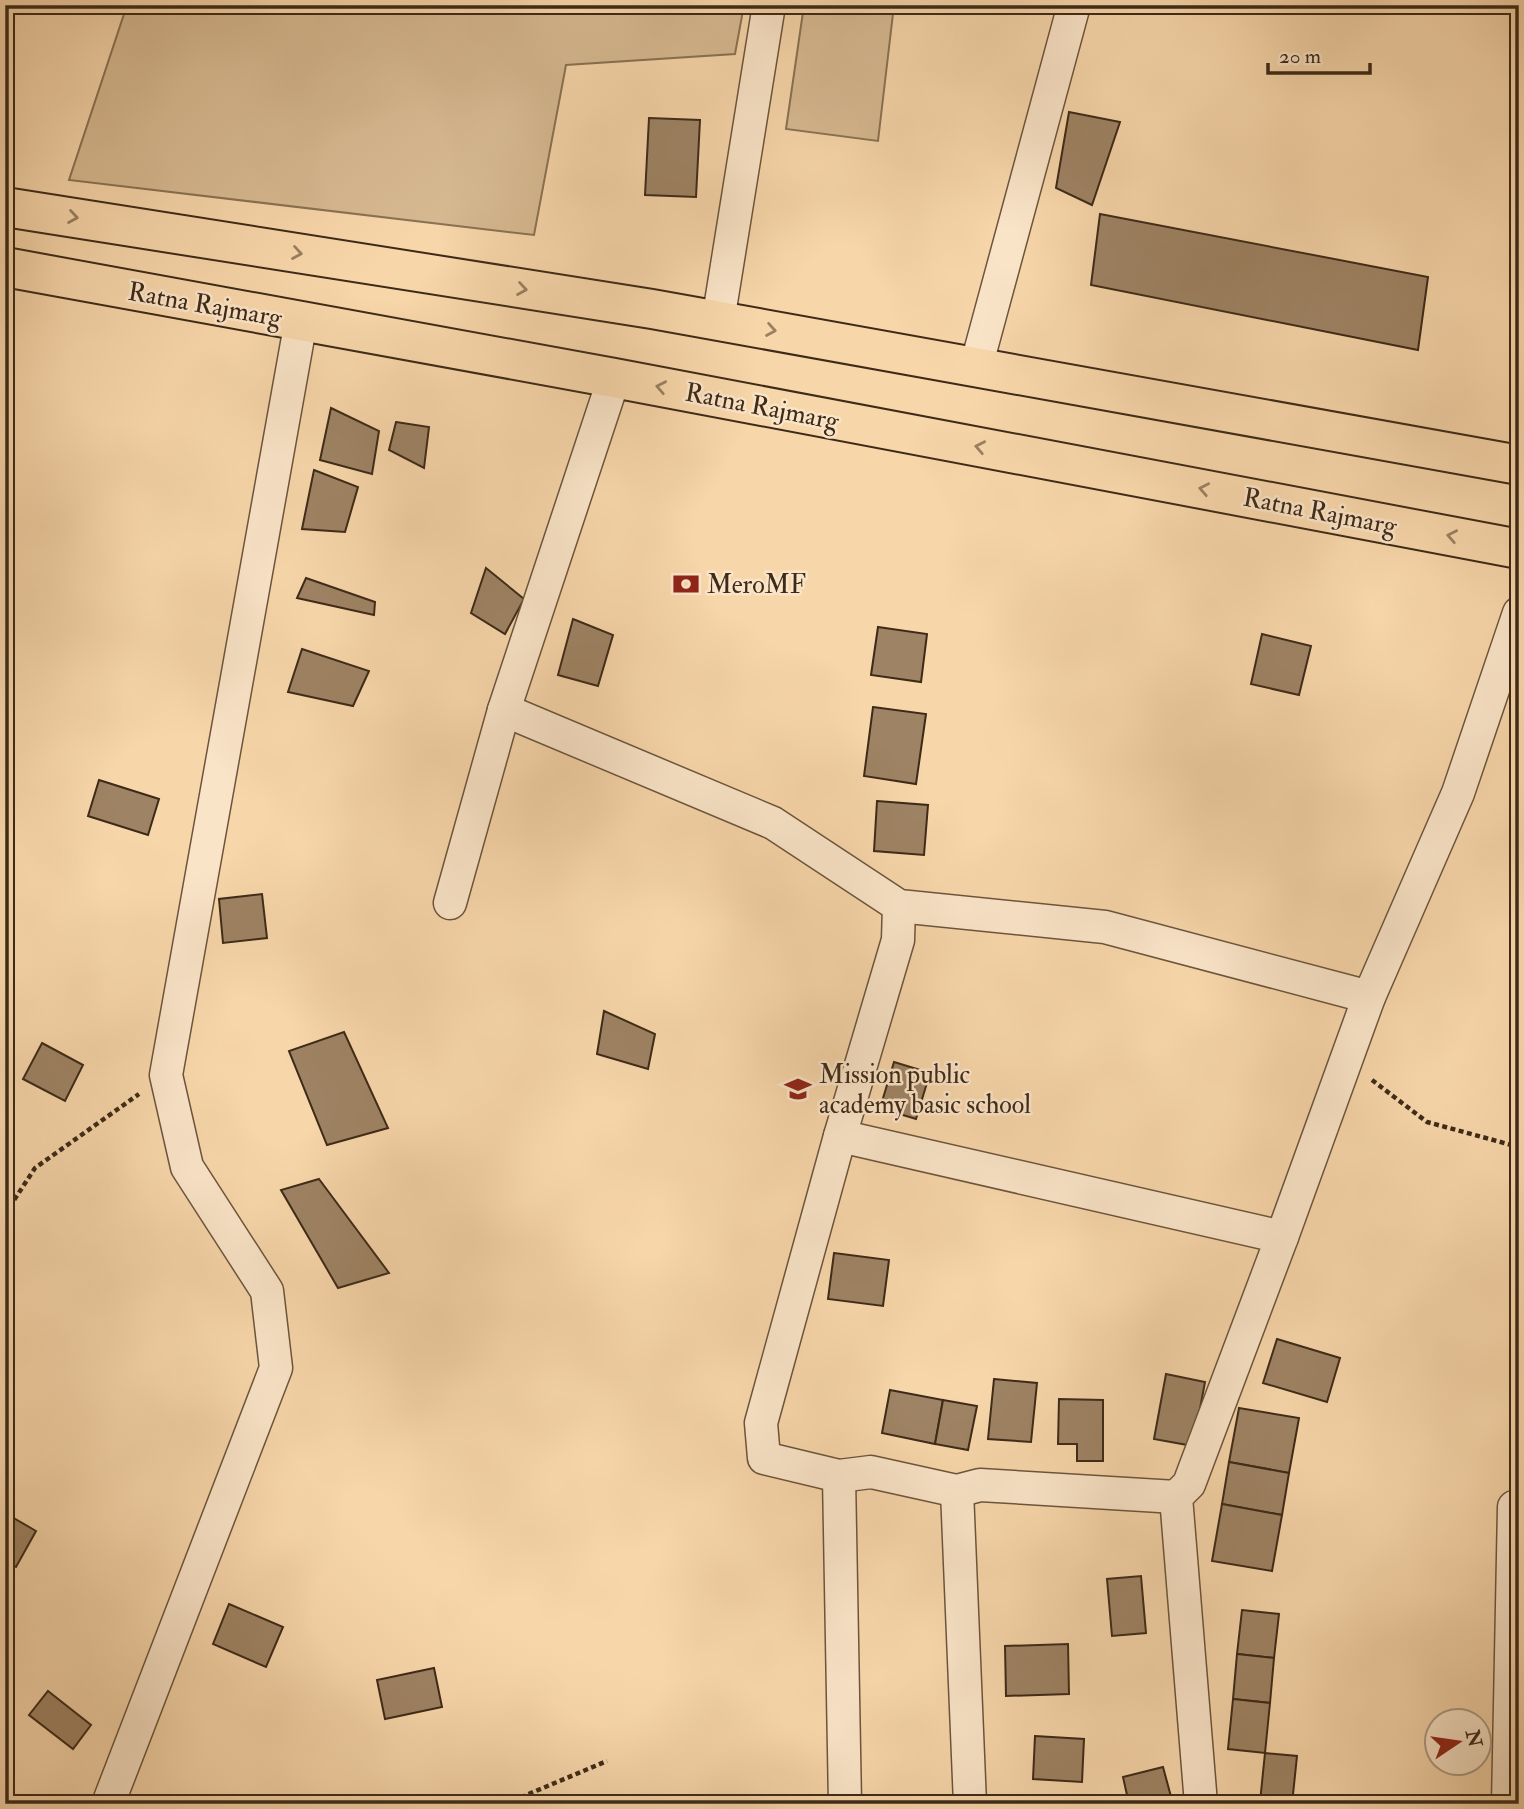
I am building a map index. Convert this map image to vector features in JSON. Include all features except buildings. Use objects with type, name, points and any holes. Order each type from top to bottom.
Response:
[{"type":"highway","points":[[5,207],[718,321],[1519,465]]},
{"type":"highway","name":"Ratna Rajmarg","points":[[5,267],[614,378],[1519,549]]},
{"type":"street","points":[[718,321],[769,5]]},
{"type":"street","points":[[976,367],[1074,5]]},
{"type":"street","points":[[108,1804],[276,1368],[267,1291],[187,1167],[166,1075],[302,322]]},
{"type":"street","points":[[450,903],[504,710],[614,378]]},
{"type":"street","points":[[1200,1804],[1176,1497],[1189,1483],[1369,998],[1458,793],[1519,612]]},
{"type":"street","points":[[504,710],[773,823],[899,906],[1105,927],[1369,998]]},
{"type":"street","points":[[899,906],[898,940],[840,1136],[761,1423],[764,1458],[839,1476],[871,1472],[957,1491],[980,1485],[1176,1497]]},
{"type":"street","points":[[840,1136],[1282,1237]]},
{"type":"street","points":[[839,1476],[845,1804]]},
{"type":"street","points":[[957,1491],[970,1804]]},
{"type":"street","points":[[1508,1804],[1514,1507]]},
{"type":"path","points":[[1346,1061],[1427,1122],[1519,1147]]},
{"type":"path","points":[[5,1214],[35,1168],[166,1075]]},
{"type":"path","points":[[505,1804],[607,1761]]},
{"type":"shaded area","points":[[127,5],[744,5],[735,54],[566,65],[534,235],[69,180]]},
{"type":"shaded area","points":[[804,5],[894,5],[878,141],[786,129]]},
{"type":"place","name":"MeroMF","points":[[686,584]]},
{"type":"place","name":"Mission public academy basic school","points":[[798,1089]]}]
